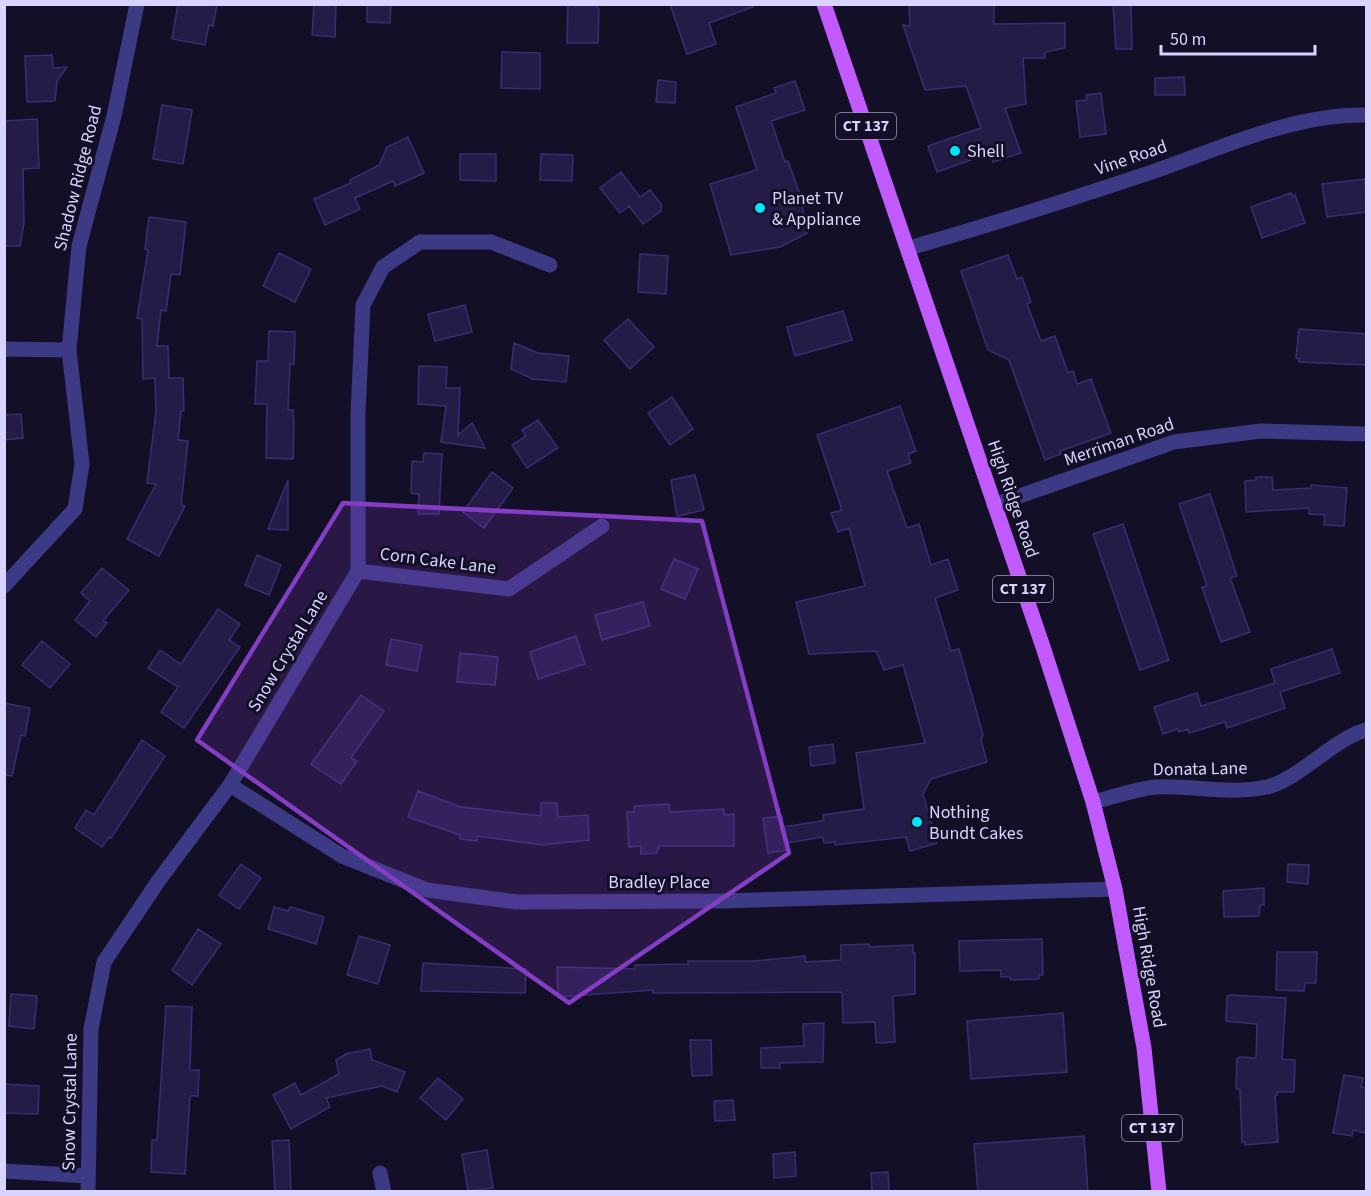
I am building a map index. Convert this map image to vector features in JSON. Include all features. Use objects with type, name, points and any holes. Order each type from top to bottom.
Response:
[{"type":"main road","name":"High Ridge Road","points":[[824,4],[909,248],[1093,802],[1115,889],[1144,1048],[1159,1191]]},
{"type":"street","name":"Shadow Ridge Road","points":[[4,586],[75,509],[82,464],[69,350],[79,246],[114,116],[137,4]]},
{"type":"street","name":"Vine Road","points":[[909,248],[1024,216],[1275,129],[1336,115],[1366,115]]},
{"type":"street","points":[[358,571],[358,414],[363,304],[383,267],[420,242],[491,242],[550,265]]},
{"type":"street","points":[[4,349],[69,350]]},
{"type":"street","name":"Merriman Road","points":[[994,505],[1174,442],[1261,430],[1366,434]]},
{"type":"street","name":"Corn Cake Lane","points":[[358,571],[509,589],[602,526]]},
{"type":"street","name":"Snow Crystal Lane","points":[[88,1184],[91,1029],[104,962],[159,880],[230,785],[358,571]]},
{"type":"street","name":"Donata Lane","points":[[1093,802],[1155,787],[1226,791],[1269,786],[1310,764],[1354,733],[1366,730]]},
{"type":"street","name":"Bradley Place","points":[[230,785],[342,856],[427,890],[516,902],[723,901],[1115,889]]},
{"type":"street","points":[[4,1171],[88,1184]]},
{"type":"street","points":[[380,1173],[384,1191]]},
{"type":"highlighted area","points":[[343,503],[702,521],[789,853],[569,1003],[197,740]]},
{"type":"building","points":[[178,4],[217,4],[213,26],[209,25],[205,45],[172,39]]},
{"type":"building","points":[[314,4],[336,4],[335,37],[312,35]]},
{"type":"building","points":[[367,4],[391,4],[390,23],[367,22]]},
{"type":"building","points":[[568,4],[594,4],[599,9],[598,43],[567,43]]},
{"type":"building","points":[[670,4],[753,4],[753,7],[709,23],[716,44],[687,54]]},
{"type":"building","points":[[909,4],[994,4],[994,24],[1065,23],[1065,48],[1045,52],[1045,58],[1023,58],[1026,104],[1005,108],[1021,153],[993,162],[990,153],[937,172],[928,146],[981,128],[966,86],[925,90],[903,25],[910,26]]},
{"type":"building","points":[[1113,4],[1131,4],[1132,49],[1116,49]]},
{"type":"building","points":[[502,52],[540,53],[540,89],[501,88]]},
{"type":"building","points":[[52,55],[53,68],[67,67],[57,81],[55,101],[27,102],[25,56]]},
{"type":"building","points":[[1184,77],[1185,95],[1155,95],[1155,78]]},
{"type":"building","points":[[658,80],[676,82],[675,103],[656,102]]},
{"type":"building","name":"Planet TV & Appliance","points":[[795,81],[805,110],[771,121],[785,162],[788,161],[801,197],[807,233],[780,247],[731,255],[710,184],[757,170],[736,107],[776,93],[774,88]]},
{"type":"building","points":[[1101,93],[1106,134],[1080,137],[1076,101],[1087,100],[1086,95]]},
{"type":"building","points":[[162,105],[192,110],[183,164],[153,159]]},
{"type":"building","points":[[37,119],[39,168],[23,169],[24,223],[20,246],[4,246],[4,121]]},
{"type":"building","points":[[408,137],[424,173],[395,186],[393,181],[355,198],[360,209],[325,225],[314,199],[351,183],[350,180],[379,165],[387,147]]},
{"type":"building","points":[[460,154],[496,154],[496,181],[460,180]]},
{"type":"building","points":[[541,154],[573,155],[572,181],[540,180]]},
{"type":"building","points":[[621,172],[640,197],[650,190],[661,204],[661,211],[643,224],[629,206],[620,213],[600,188]]},
{"type":"building","points":[[1365,179],[1366,212],[1327,217],[1322,184]]},
{"type":"building","points":[[1291,193],[1292,196],[1295,195],[1305,223],[1262,238],[1251,207]]},
{"type":"building","points":[[149,217],[186,222],[180,275],[171,274],[166,311],[161,310],[157,346],[168,346],[169,378],[183,378],[184,411],[181,411],[178,440],[188,441],[181,505],[185,506],[159,556],[127,539],[156,484],[147,483],[156,411],[155,378],[143,379],[142,319],[137,318],[148,250],[145,249]]},
{"type":"building","points":[[279,253],[311,269],[295,302],[263,286]]},
{"type":"building","points":[[640,254],[668,256],[666,294],[638,292]]},
{"type":"building","points":[[1008,255],[1017,279],[1022,277],[1031,302],[1027,304],[1041,341],[1055,336],[1068,373],[1073,371],[1077,384],[1091,379],[1111,433],[1060,451],[1061,454],[1045,460],[1009,360],[988,350],[961,271]]},
{"type":"building","points":[[465,305],[472,332],[435,341],[428,314]]},
{"type":"building","points":[[843,311],[852,340],[795,356],[787,327]]},
{"type":"building","points":[[628,319],[654,347],[630,369],[604,340]]},
{"type":"building","points":[[1299,329],[1366,334],[1366,365],[1299,362],[1296,358]]},
{"type":"building","points":[[269,331],[295,332],[294,364],[290,364],[288,410],[293,410],[293,459],[266,458],[267,404],[255,404],[257,361],[268,361]]},
{"type":"building","points":[[514,343],[538,353],[569,356],[566,382],[533,379],[511,369]]},
{"type":"building","points":[[419,366],[447,367],[446,388],[460,388],[458,435],[472,423],[485,448],[441,442],[446,406],[418,404]]},
{"type":"building","points":[[672,397],[693,429],[670,445],[648,413]]},
{"type":"building","points":[[900,406],[916,451],[908,454],[911,463],[887,471],[907,528],[919,524],[931,565],[948,559],[958,590],[935,598],[951,651],[959,649],[983,735],[981,740],[987,762],[931,779],[923,794],[937,843],[910,851],[906,837],[835,845],[835,842],[824,843],[823,837],[786,843],[788,850],[768,853],[763,818],[782,816],[783,827],[821,821],[824,820],[823,815],[864,809],[856,753],[925,743],[903,665],[884,670],[876,651],[809,654],[796,602],[865,586],[849,528],[838,532],[831,513],[842,510],[817,435]]},
{"type":"building","points":[[21,414],[23,438],[4,440],[4,415]]},
{"type":"building","points":[[538,420],[558,448],[527,468],[512,445],[526,436],[522,430]]},
{"type":"building","points":[[424,453],[442,454],[439,514],[418,514],[419,494],[411,493],[412,461],[423,462]]},
{"type":"building","points":[[492,472],[513,488],[484,528],[463,512]]},
{"type":"building","points":[[695,475],[704,510],[677,516],[671,480]]},
{"type":"building","points":[[1256,477],[1272,477],[1273,490],[1311,488],[1311,485],[1347,488],[1344,526],[1324,525],[1325,515],[1309,514],[1309,508],[1246,512],[1245,481],[1256,480]]},
{"type":"building","points":[[288,480],[288,530],[268,529]]},
{"type":"building","points":[[1210,494],[1237,576],[1230,578],[1250,632],[1221,642],[1202,587],[1207,586],[1179,504]]},
{"type":"building","points":[[1123,524],[1169,660],[1140,670],[1093,534]]},
{"type":"building","points":[[257,555],[281,565],[269,595],[245,585]]},
{"type":"building","points":[[674,559],[698,569],[685,599],[661,589]]},
{"type":"building","points":[[102,568],[129,590],[103,621],[107,623],[96,637],[75,620],[90,601],[81,593]]},
{"type":"building","points":[[643,602],[650,626],[602,640],[595,615]]},
{"type":"building","points":[[218,609],[240,624],[229,640],[240,647],[184,728],[161,712],[178,687],[148,668],[160,650],[181,664]]},
{"type":"building","points":[[576,636],[585,664],[538,679],[530,652]]},
{"type":"building","points":[[391,639],[422,645],[417,671],[386,665]]},
{"type":"building","points":[[42,641],[70,664],[50,688],[22,665]]},
{"type":"building","points":[[1332,649],[1340,673],[1280,692],[1285,708],[1227,728],[1225,722],[1189,733],[1188,729],[1179,732],[1178,729],[1163,734],[1154,707],[1197,693],[1201,706],[1275,683],[1271,669]]},
{"type":"building","points":[[460,653],[498,657],[495,685],[457,682]]},
{"type":"building","points":[[361,695],[384,711],[351,758],[357,761],[341,784],[311,764]]},
{"type":"building","points":[[4,703],[30,708],[25,736],[21,735],[12,776],[4,775]]},
{"type":"building","points":[[142,740],[165,756],[111,838],[109,837],[102,847],[75,828],[86,810],[94,815]]},
{"type":"building","points":[[833,744],[835,763],[811,766],[809,747]]},
{"type":"building","points":[[418,791],[461,807],[541,816],[541,803],[557,803],[558,817],[588,815],[589,840],[542,845],[477,836],[477,841],[460,839],[460,835],[408,817]]},
{"type":"building","points":[[669,804],[670,812],[724,809],[724,815],[734,814],[734,846],[659,846],[657,853],[641,854],[641,846],[629,847],[627,812],[634,812],[634,806]]},
{"type":"building","points":[[241,864],[261,878],[239,909],[219,895]]},
{"type":"building","points":[[1288,864],[1309,865],[1308,884],[1287,882]]},
{"type":"building","points":[[1264,888],[1264,905],[1260,905],[1259,916],[1224,917],[1223,891]]},
{"type":"building","points":[[274,907],[288,911],[290,907],[324,917],[316,944],[268,929]]},
{"type":"building","points":[[198,929],[221,944],[192,985],[172,970]]},
{"type":"building","points":[[359,936],[390,945],[378,984],[347,975]]},
{"type":"building","points":[[1042,939],[1043,975],[1039,975],[1039,979],[1011,980],[1010,977],[1001,977],[1001,970],[960,971],[959,941]]},
{"type":"building","points":[[869,944],[869,947],[913,945],[915,994],[893,996],[895,1042],[876,1043],[875,1022],[843,1023],[842,992],[653,993],[653,990],[558,997],[557,967],[635,969],[635,965],[688,964],[688,961],[753,961],[805,956],[805,962],[841,960],[841,945]]},
{"type":"building","points":[[1277,952],[1317,952],[1316,983],[1305,983],[1304,991],[1276,990]]},
{"type":"building","points":[[423,963],[526,969],[525,993],[421,991]]},
{"type":"building","points":[[11,994],[37,996],[34,1029],[9,1026]]},
{"type":"building","points":[[1227,996],[1286,998],[1282,1059],[1295,1060],[1294,1092],[1277,1092],[1275,1095],[1278,1142],[1245,1145],[1245,1142],[1242,1142],[1240,1090],[1236,1088],[1237,1059],[1240,1057],[1256,1058],[1257,1024],[1226,1021]]},
{"type":"building","points":[[166,1006],[192,1007],[190,1070],[199,1070],[198,1096],[190,1096],[185,1174],[151,1172],[152,1140],[157,1140]]},
{"type":"building","points":[[1063,1013],[1067,1072],[971,1079],[967,1021]]},
{"type":"building","points":[[824,1023],[823,1062],[780,1063],[780,1068],[761,1068],[761,1048],[804,1046],[803,1024]]},
{"type":"building","points":[[690,1040],[711,1040],[712,1075],[692,1076]]},
{"type":"building","points":[[370,1049],[372,1060],[405,1072],[397,1092],[382,1086],[326,1098],[330,1107],[291,1129],[273,1095],[295,1083],[301,1095],[339,1074],[336,1060],[346,1054]]},
{"type":"building","points":[[1344,1075],[1363,1078],[1361,1087],[1366,1088],[1366,1133],[1353,1130],[1352,1136],[1333,1133]]},
{"type":"building","points":[[438,1078],[463,1099],[446,1120],[420,1098]]},
{"type":"building","points":[[4,1084],[39,1086],[38,1114],[4,1113]]},
{"type":"building","points":[[733,1100],[735,1120],[715,1121],[714,1101]]},
{"type":"building","points":[[1084,1136],[1088,1191],[978,1191],[974,1144]]},
{"type":"building","points":[[289,1140],[291,1191],[275,1191],[272,1141]]},
{"type":"building","points":[[487,1150],[493,1188],[468,1191],[462,1154]]},
{"type":"building","points":[[795,1152],[796,1176],[774,1178],[773,1154]]},
{"type":"building","points":[[888,1172],[889,1191],[872,1191],[871,1173]]},
{"type":"place","name":"Shell","points":[[955,151]]},
{"type":"place","name":"Planet TV & Appliance","points":[[760,208]]},
{"type":"place","name":"Nothing Bundt Cakes","points":[[917,822]]}]
